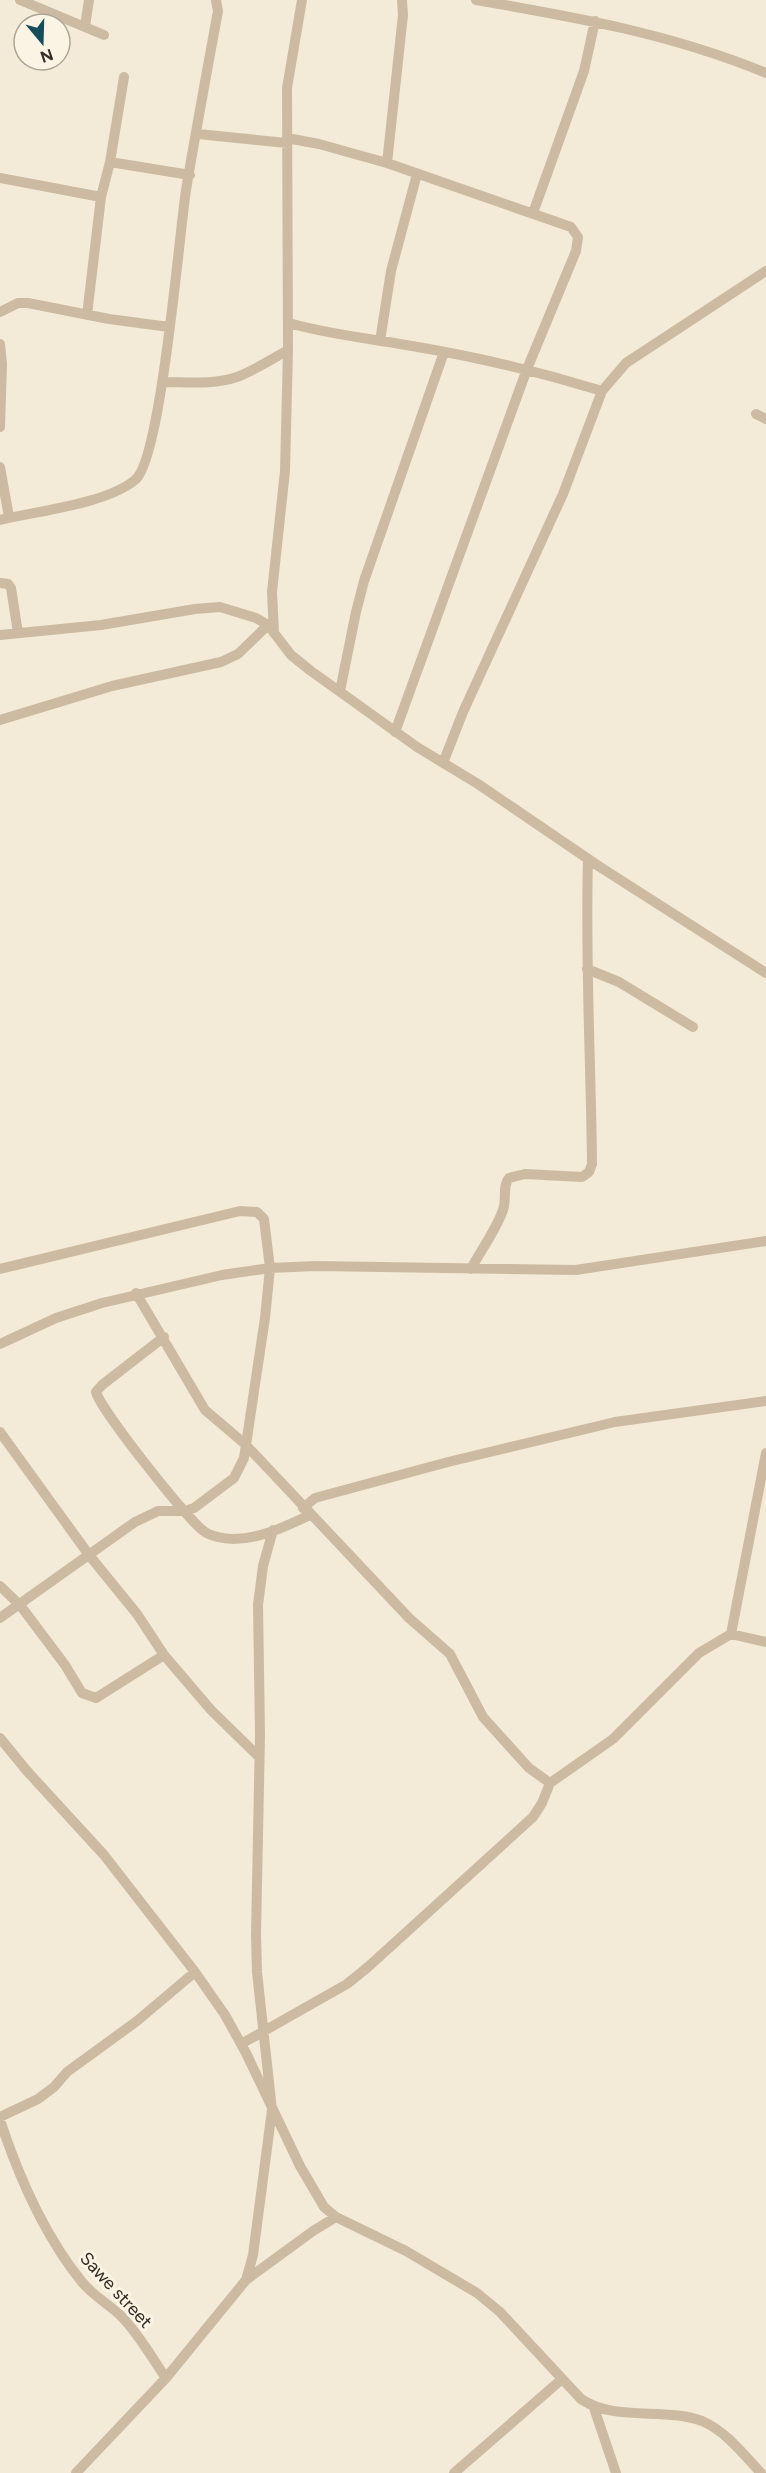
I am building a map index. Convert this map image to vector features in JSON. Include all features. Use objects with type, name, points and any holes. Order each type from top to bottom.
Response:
[{"type":"street","points":[[20,0],[104,35]]},
{"type":"street","points":[[85,26],[89,0]]},
{"type":"street","points":[[0,467],[5,519],[115,492],[136,480],[144,468],[162,382],[203,86],[218,11],[216,0]]},
{"type":"street","points":[[271,629],[272,592],[285,471],[289,323],[287,88],[302,0]]},
{"type":"street","points":[[387,163],[403,15],[402,0]]},
{"type":"street","points":[[476,0],[596,21],[669,38],[766,73]]},
{"type":"street","points":[[533,213],[584,71],[596,21]]},
{"type":"street","points":[[87,315],[102,197],[124,77]]},
{"type":"street","points":[[198,134],[319,144],[387,163],[533,213],[571,227],[578,237],[576,250],[559,294],[526,369],[395,732]]},
{"type":"street","points":[[110,162],[190,175]]},
{"type":"street","points":[[380,342],[391,271],[417,174]]},
{"type":"street","points":[[0,178],[102,197]]},
{"type":"street","points":[[444,763],[463,712],[563,494],[602,391],[626,363],[766,271]]},
{"type":"street","points":[[0,312],[18,303],[28,303],[87,315],[169,327]]},
{"type":"street","points":[[289,323],[327,333],[444,352],[526,369],[602,391]]},
{"type":"street","points":[[0,344],[2,364],[0,427]]},
{"type":"street","points":[[162,382],[215,381],[236,377],[288,350]]},
{"type":"street","points":[[340,692],[364,581],[444,352]]},
{"type":"street","points":[[0,583],[8,584],[11,588],[18,633]]},
{"type":"street","points":[[0,635],[101,625],[185,610],[220,607],[256,618],[271,629],[291,655],[395,732],[766,973]]},
{"type":"street","points":[[0,720],[112,686],[221,662],[238,654],[271,629]]},
{"type":"street","points":[[471,1269],[501,1215],[506,1201],[504,1184],[509,1178],[525,1174],[582,1177],[589,1172],[592,1164],[585,937],[588,859]]},
{"type":"street","points":[[587,969],[619,982],[693,1027]]},
{"type":"street","points":[[0,1269],[240,1211],[257,1212],[264,1219],[270,1268],[265,1318],[243,1458],[234,1478],[204,1502],[185,1511],[158,1511],[147,1515],[0,1618]]},
{"type":"street","points":[[0,1344],[56,1318],[136,1293],[222,1275],[270,1268],[316,1266],[576,1270],[766,1241]]},
{"type":"street","points":[[136,1293],[205,1410],[245,1444],[409,1618],[450,1654],[483,1717],[529,1768],[550,1783]]},
{"type":"street","points":[[164,1337],[108,1379],[96,1392],[121,1432],[185,1511],[205,1532],[221,1538],[254,1536],[273,1530],[307,1511],[315,1498],[448,1462],[615,1422],[766,1401]]},
{"type":"street","points":[[0,1432],[89,1555],[137,1614],[164,1655],[211,1710],[258,1756]]},
{"type":"street","points":[[731,1634],[766,1453]]},
{"type":"street","points":[[246,2280],[253,2255],[272,2110],[263,2032],[256,1935],[258,1605],[263,1566],[273,1530]]},
{"type":"street","points":[[0,1586],[20,1605],[65,1665],[82,1693],[88,1697],[96,1698],[164,1655]]},
{"type":"street","points":[[241,2044],[347,1984],[368,1967],[533,1817],[550,1783],[613,1739],[699,1653],[731,1634],[766,1642]]},
{"type":"street","points":[[0,1738],[104,1855],[195,1972],[241,2044],[314,2193],[336,2217],[405,2252],[477,2293],[500,2312],[581,2399],[594,2408],[683,2417],[703,2422],[725,2435],[761,2473]]},
{"type":"street","points":[[0,2118],[38,2099],[54,2087],[67,2072],[137,2021],[195,1972]]},
{"type":"street","name":"Sawe street","points":[[0,2118],[34,2207],[62,2255],[83,2284],[121,2316],[136,2333],[166,2378]]},
{"type":"street","points":[[76,2473],[166,2378],[246,2280],[336,2217]]},
{"type":"street","points":[[454,2473],[561,2379]]},
{"type":"street","points":[[594,2408],[614,2468],[605,2473]]}]
